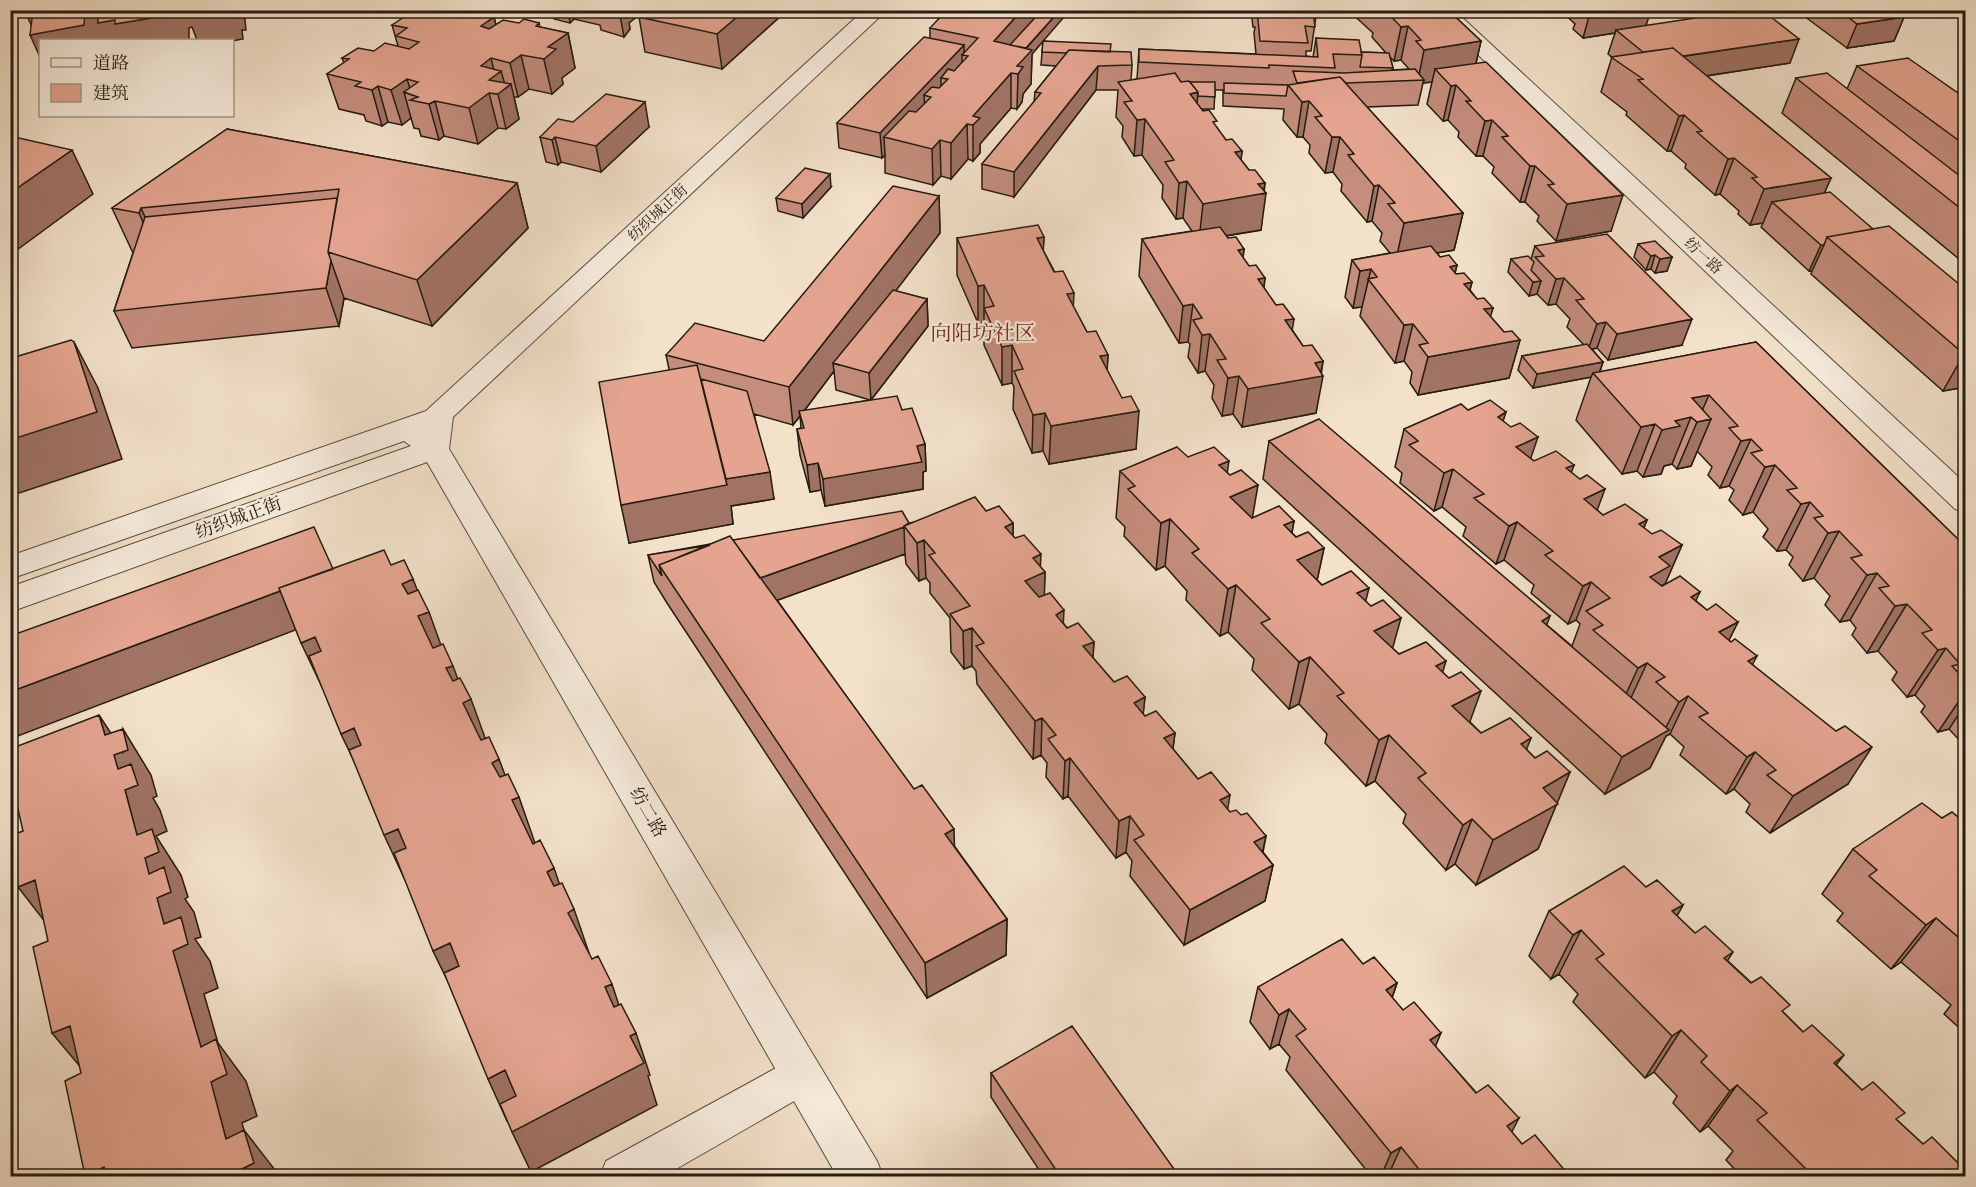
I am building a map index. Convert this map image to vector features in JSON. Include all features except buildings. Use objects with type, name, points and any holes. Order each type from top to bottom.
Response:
[{"type":"street","name":"纺织城正街","points":[[10,600],[427,431],[877,10]]},
{"type":"street","name":"纺一路","points":[[1441,10],[1965,502]]},
{"type":"street","name":"纺织城正街","points":[[10,568],[427,431]]},
{"type":"street","name":"纺二路","points":[[427,431],[800,1075],[861,1176]]},
{"type":"street","points":[[622,1176],[800,1075]]},
{"type":"district","name":"向阳坊社区","points":[[983,334]]}]
